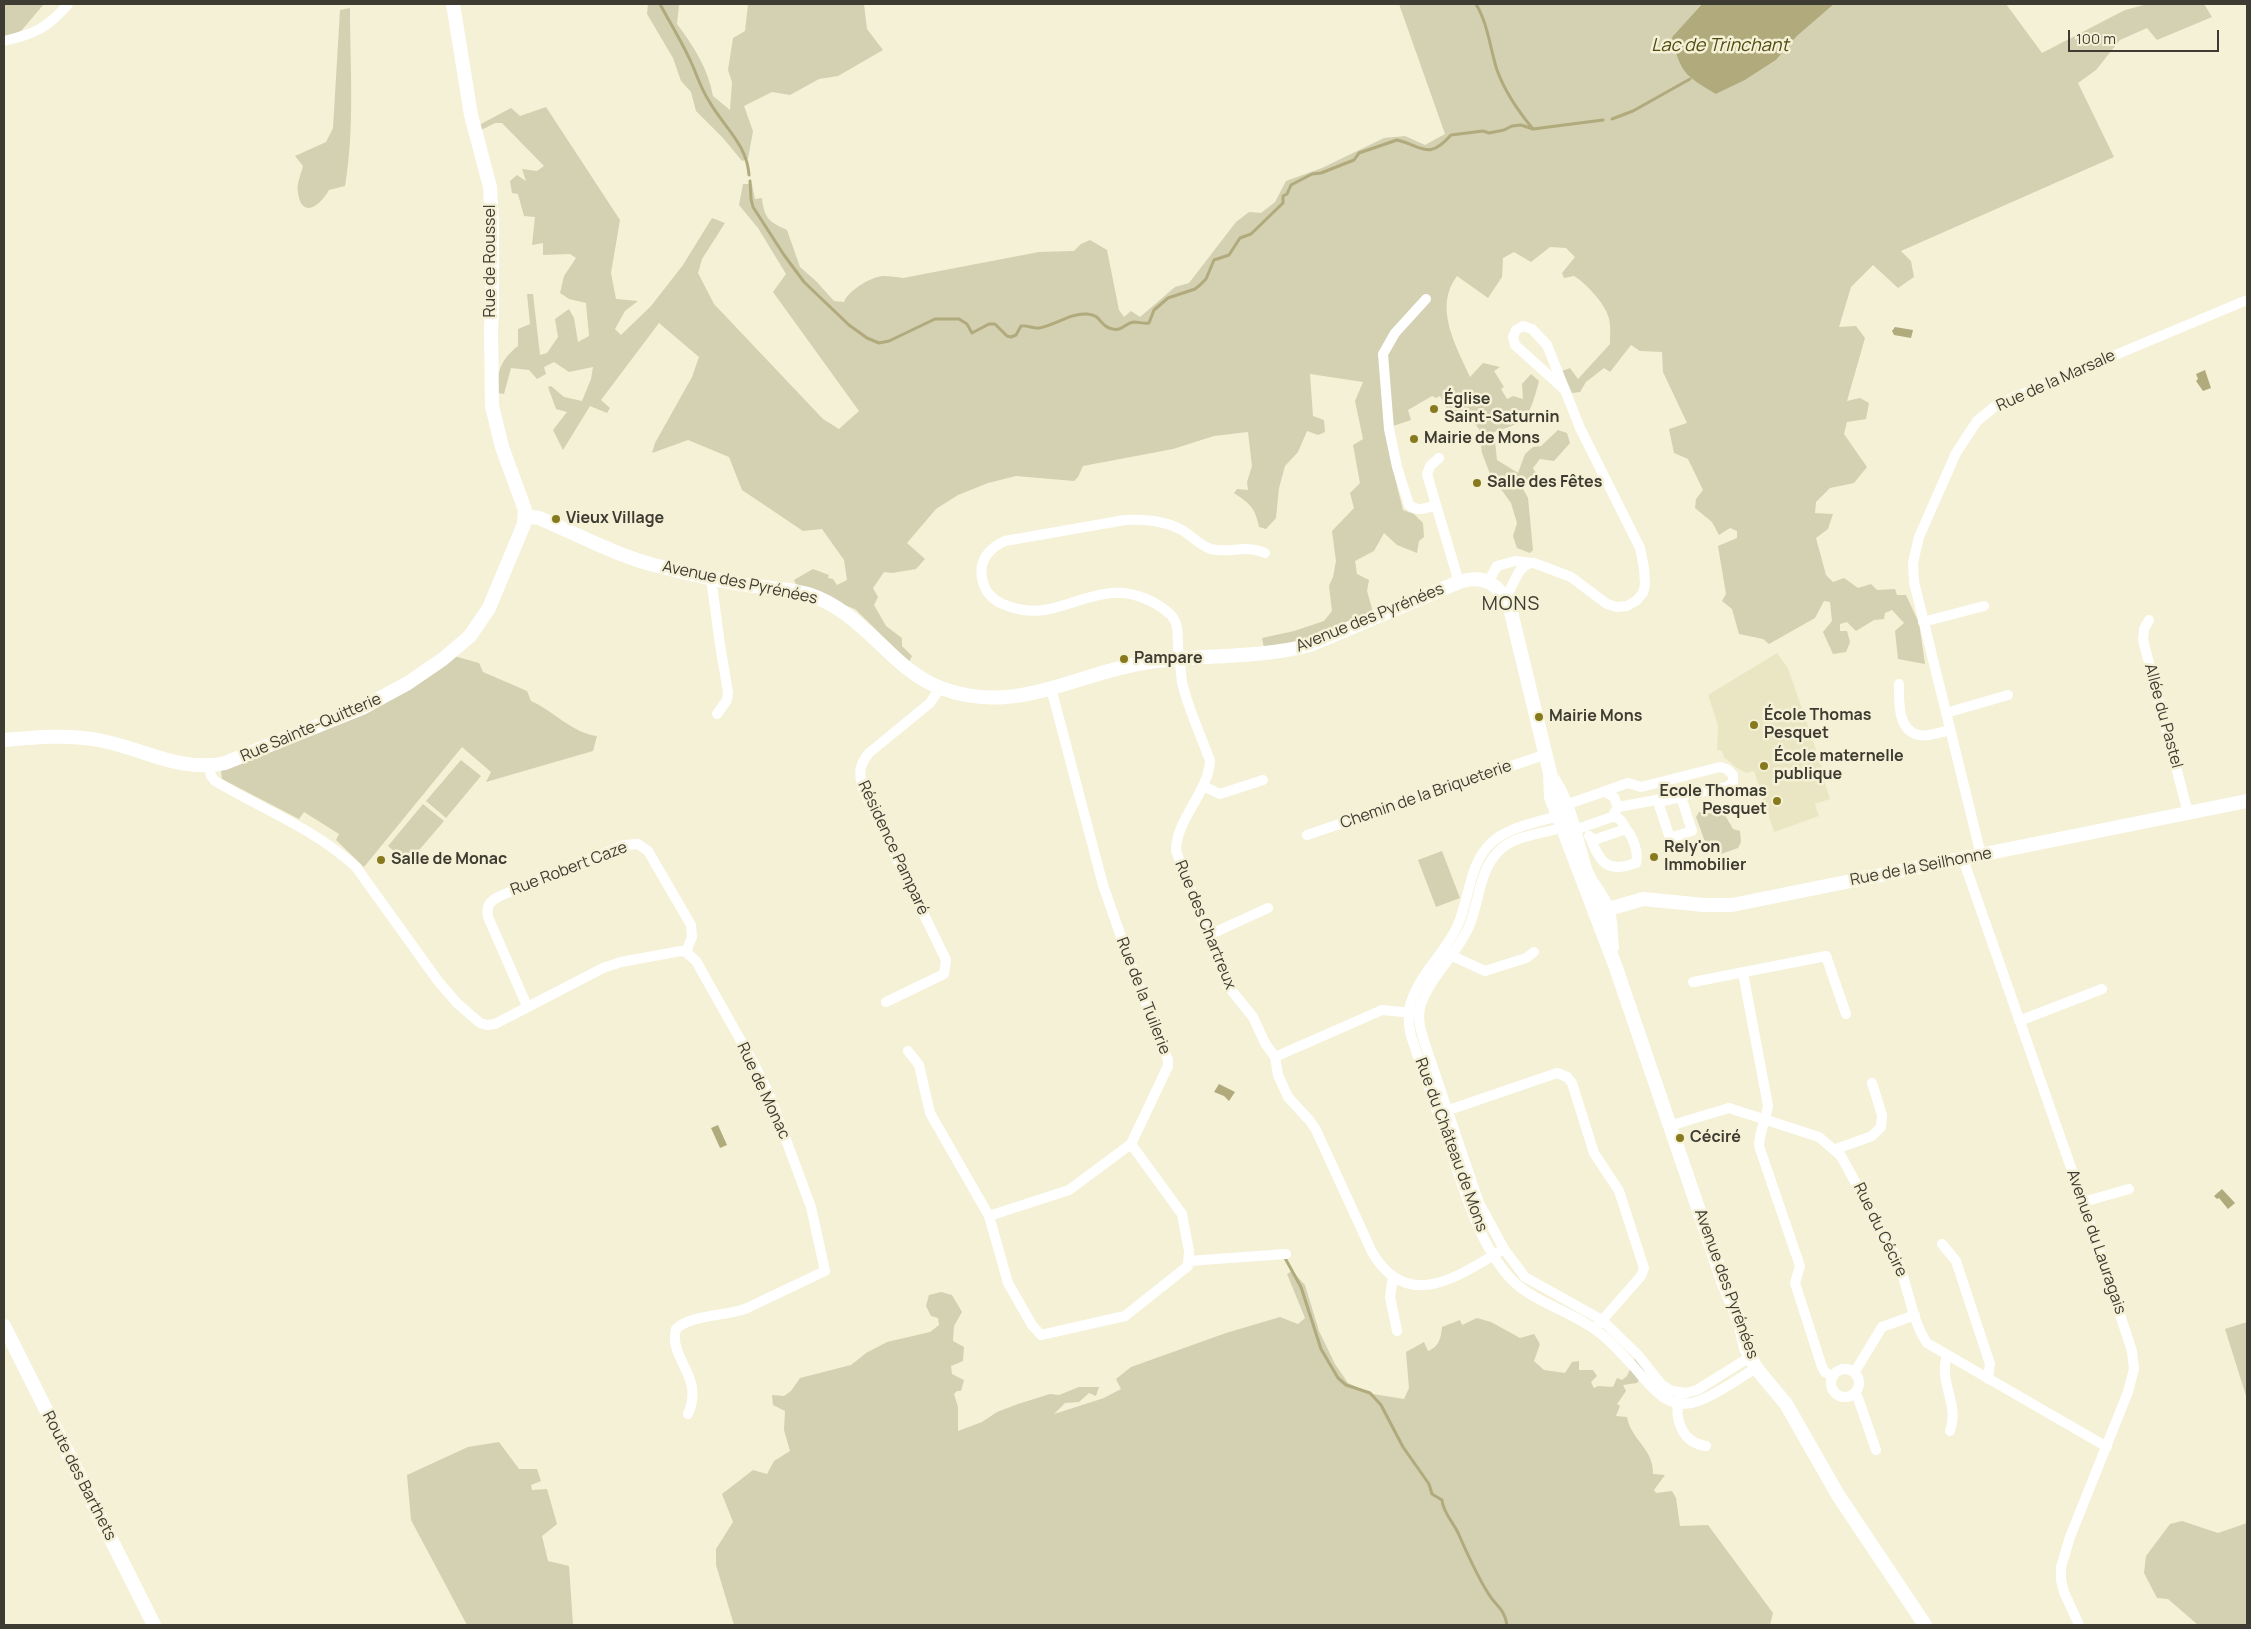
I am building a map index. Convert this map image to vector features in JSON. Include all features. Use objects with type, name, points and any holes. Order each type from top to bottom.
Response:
[{"type":"street","points":[[4,41],[36,32],[53,21],[68,4]]},
{"type":"street","name":"Rue de Roussel","points":[[453,4],[471,115],[490,187],[492,223],[492,313],[490,329],[492,406],[502,447],[522,502],[525,516]]},
{"type":"street","points":[[1426,299],[1388,343],[1382,362],[1389,429],[1397,467],[1409,505],[1420,509],[1436,505]]},
{"type":"street","name":"Rue de la Marsale","points":[[1981,855],[1923,622],[1914,582],[1913,563],[1919,537],[1962,441],[1977,421],[1998,404],[2014,396],[2247,300]]},
{"type":"street","points":[[1530,562],[1521,570],[1514,585],[1505,597],[1495,586],[1488,582],[1497,566],[1502,563],[1516,561],[1530,562],[1578,580],[1612,606],[1622,607],[1632,604],[1640,597],[1645,588],[1640,548],[1580,428],[1565,390],[1544,340],[1527,326],[1516,330],[1513,337],[1515,345],[1565,390]]},
{"type":"street","points":[[1439,458],[1430,466],[1427,474],[1459,582]]},
{"type":"street","name":"Avenue des Pyrénées","points":[[525,516],[539,518],[643,562],[711,578],[805,593],[832,604],[856,620],[911,670],[940,688],[962,695],[999,699],[1017,697],[1126,666],[1179,658],[1257,655],[1310,645],[1459,582],[1471,578],[1488,582]]},
{"type":"street","name":"Rue Sainte-Quitterie","points":[[4,740],[65,736],[83,737],[127,747],[179,763],[209,766],[225,764],[258,752],[362,708],[408,683],[443,659],[470,636],[489,608],[512,554],[525,516]]},
{"type":"street","name":"Rue des Chartreux","points":[[1265,553],[1252,548],[1210,549],[1171,525],[1125,520],[1014,539],[997,545],[986,556],[981,571],[986,590],[997,601],[1021,610],[1044,612],[1112,593],[1133,595],[1153,602],[1174,619],[1177,629],[1179,658],[1188,700],[1210,761],[1203,786],[1178,836],[1176,851],[1228,986],[1253,1017],[1265,1043],[1275,1057],[1278,1075],[1288,1097],[1310,1121],[1372,1252],[1393,1276],[1415,1285],[1435,1285],[1455,1278],[1499,1251]]},
{"type":"street","points":[[711,578],[728,692],[727,700],[717,714]]},
{"type":"street","name":"Avenue des Pyrénées","points":[[1505,597],[1510,608],[1550,774],[1551,798],[1569,820],[1601,911],[1615,965],[1723,1281],[1740,1322],[1744,1342],[1753,1363],[1786,1404],[1838,1495],[1925,1625]]},
{"type":"street","points":[[1923,622],[1984,606]]},
{"type":"street","name":"Allée du Pastel","points":[[2149,620],[2144,629],[2142,640],[2188,812]]},
{"type":"street","points":[[1899,684],[1898,699],[1902,718],[1911,731],[1919,735],[1950,730]]},
{"type":"street","name":"Résidence Pamparé","points":[[886,1002],[944,974],[946,960],[862,787],[859,775],[861,763],[868,753],[930,703],[940,688]]},
{"type":"street","name":"Rue de la Tuilerie","points":[[989,1216],[1069,1190],[1131,1144],[1166,1072],[1168,1060],[1126,954],[1103,885],[1051,688]]},
{"type":"street","points":[[1946,714],[2008,695]]},
{"type":"street","name":"Chemin de la Briqueterie","points":[[1307,835],[1544,755]]},
{"type":"street","points":[[209,766],[211,776],[215,781],[306,830],[343,854],[356,867],[438,982],[480,1024],[495,1024],[603,968],[621,962],[675,952],[686,952]]},
{"type":"street","points":[[1569,820],[1604,792],[1628,783],[1641,787],[1720,767],[1727,769],[1733,776],[1732,782],[1727,787],[1618,807],[1612,817]]},
{"type":"street","points":[[1203,786],[1220,794],[1263,780]]},
{"type":"street","points":[[1604,792],[1614,796],[1618,807]]},
{"type":"street","name":"Rue de la Seilhonne","points":[[1601,911],[1643,899],[1704,905],[1732,904],[2247,801]]},
{"type":"street","points":[[1618,817],[1630,833],[1638,857],[1636,863],[1628,866],[1606,865],[1597,857],[1591,839],[1569,820],[1618,817]]},
{"type":"street","name":"Rue du Château de Mons","points":[[1569,820],[1506,838],[1486,849],[1476,862],[1478,873],[1470,888],[1448,954],[1419,984],[1413,1012],[1411,1036],[1473,1215],[1499,1251],[1529,1280],[1602,1320],[1638,1355],[1662,1385],[1678,1398]]},
{"type":"street","points":[[1591,839],[1601,839],[1626,829]]},
{"type":"street","name":"Rue Robert Caze","points":[[527,1006],[488,917],[487,909],[489,903],[500,896],[624,845],[638,844],[648,851],[691,925],[692,937],[686,952]]},
{"type":"street","name":"Avenue du Lauragais","points":[[1963,859],[2130,1342],[2133,1360],[2133,1377],[2128,1392],[2070,1537],[2061,1567],[2061,1580],[2064,1592],[2079,1625]]},
{"type":"street","points":[[1209,935],[1268,908]]},
{"type":"street","name":"Rue de Monac","points":[[686,952],[696,962],[754,1064],[768,1094],[811,1207],[825,1271],[745,1309],[688,1321],[676,1329],[675,1343],[692,1385],[694,1395],[688,1414]]},
{"type":"street","points":[[1448,954],[1485,971],[1526,958],[1534,952]]},
{"type":"street","points":[[1693,982],[1826,956],[1846,1014]]},
{"type":"street","points":[[1742,973],[1768,1106],[1759,1146],[1800,1266],[1795,1283],[1822,1367],[1825,1372],[1833,1377]]},
{"type":"street","points":[[2019,1021],[2102,989]]},
{"type":"street","points":[[1275,1057],[1375,1012],[1387,1009],[1413,1012]]},
{"type":"street","name":"Rue du Château de Mons","points":[[1413,1012],[1479,1203],[1512,1280],[1526,1291],[1568,1312],[1594,1329],[1625,1357],[1656,1394],[1678,1398]]},
{"type":"street","points":[[908,1051],[918,1066],[930,1113],[989,1216],[1008,1283],[1032,1325],[1041,1335],[1125,1316],[1188,1266],[1189,1251],[1182,1214],[1131,1144]]},
{"type":"street","points":[[1438,1114],[1557,1073],[1567,1077],[1572,1083],[1594,1153],[1619,1191],[1644,1268],[1641,1276],[1594,1329]]},
{"type":"street","points":[[1836,1149],[1872,1136],[1881,1128],[1882,1115],[1872,1083]]},
{"type":"street","name":"Rue du Cécire","points":[[1670,1126],[1725,1108],[1734,1109],[1810,1133],[1836,1149],[1847,1164],[1903,1270],[1915,1315],[1927,1343],[2107,1447]]},
{"type":"street","points":[[2082,1202],[2128,1189]]},
{"type":"street","points":[[1942,1244],[1956,1261],[1990,1364],[1988,1379]]},
{"type":"street","points":[[1188,1261],[1286,1254]]},
{"type":"street","points":[[1393,1276],[1390,1297],[1398,1331]]},
{"type":"street","points":[[1854,1373],[1882,1327],[1915,1315]]},
{"type":"street","name":"Route des Barthets","points":[[4,1326],[154,1625]]},
{"type":"street","points":[[1947,1355],[1943,1367],[1953,1416],[1950,1430]]},
{"type":"street","points":[[1678,1398],[1686,1404],[1701,1400],[1753,1363]]},
{"type":"street","points":[[1842,1370],[1854,1373],[1859,1383],[1855,1393],[1845,1397],[1835,1393],[1832,1388],[1833,1377],[1842,1370]]},
{"type":"street","points":[[1855,1393],[1876,1450]]},
{"type":"street","points":[[1678,1398],[1677,1416],[1679,1422],[1690,1440],[1698,1445],[1706,1446]]},
{"type":"shaded area","points":[[4,4],[44,4],[21,31],[4,38]]},
{"type":"shaded area","points":[[648,4],[679,5],[677,24],[700,58],[708,76],[713,96],[730,110],[732,82],[728,70],[733,38],[745,31],[748,4],[864,4],[867,29],[883,50],[838,76],[819,79],[790,95],[772,92],[744,106],[753,131],[748,159],[742,161],[723,138],[696,111],[691,92],[681,81],[673,58],[647,14]]},
{"type":"shaded area","points":[[1399,4],[1702,4],[1672,37],[1716,94],[1745,80],[1776,60],[1797,36],[1834,4],[2006,4],[2042,53],[2125,10],[2148,4],[2204,4],[2212,17],[2157,40],[2147,28],[2120,40],[2096,70],[2078,83],[2114,157],[1901,251],[1911,261],[1914,277],[1898,288],[1873,265],[1851,287],[1839,327],[1856,326],[1865,338],[1847,401],[1860,398],[1869,403],[1866,419],[1847,422],[1844,434],[1867,467],[1854,483],[1830,488],[1816,502],[1815,513],[1833,514],[1828,529],[1816,538],[1826,575],[1833,582],[1844,578],[1858,588],[1871,584],[1877,590],[1895,589],[1897,595],[1906,595],[1919,623],[1925,664],[1898,659],[1895,631],[1904,623],[1892,610],[1885,613],[1884,619],[1874,620],[1856,631],[1847,622],[1840,624],[1840,631],[1847,631],[1850,642],[1846,652],[1833,654],[1823,632],[1832,621],[1830,602],[1824,601],[1815,618],[1769,644],[1763,639],[1739,634],[1732,609],[1722,601],[1726,594],[1718,546],[1737,538],[1737,531],[1730,528],[1719,535],[1712,522],[1695,508],[1696,499],[1703,490],[1688,459],[1674,453],[1669,429],[1687,423],[1663,372],[1662,352],[1640,351],[1631,345],[1610,372],[1604,368],[1586,382],[1580,392],[1572,393],[1562,371],[1570,368],[1578,379],[1610,344],[1609,319],[1600,302],[1579,279],[1574,276],[1564,278],[1562,273],[1575,257],[1566,248],[1550,247],[1531,262],[1514,252],[1503,258],[1502,277],[1488,298],[1457,276],[1450,288],[1447,300],[1447,313],[1453,340],[1470,377],[1483,363],[1500,367],[1494,371],[1504,387],[1501,389],[1507,399],[1513,396],[1523,399],[1522,384],[1531,374],[1539,381],[1530,409],[1526,415],[1515,424],[1494,432],[1497,460],[1518,473],[1525,454],[1533,447],[1541,446],[1558,430],[1567,433],[1570,443],[1554,461],[1540,459],[1533,468],[1537,475],[1521,485],[1528,498],[1533,550],[1530,553],[1517,548],[1513,536],[1517,523],[1511,503],[1490,474],[1482,453],[1479,429],[1465,411],[1448,420],[1447,418],[1451,415],[1440,396],[1436,398],[1432,396],[1408,410],[1411,420],[1393,426],[1395,478],[1403,510],[1414,514],[1423,523],[1424,537],[1419,541],[1417,553],[1397,545],[1384,533],[1374,551],[1355,561],[1357,574],[1369,580],[1367,591],[1373,612],[1300,642],[1264,648],[1262,638],[1294,631],[1324,621],[1332,611],[1329,586],[1336,561],[1332,531],[1354,508],[1350,493],[1360,483],[1353,445],[1363,439],[1355,401],[1363,382],[1310,374],[1313,416],[1324,420],[1325,432],[1318,435],[1307,431],[1298,452],[1285,466],[1279,488],[1276,518],[1266,529],[1259,527],[1256,515],[1251,507],[1234,493],[1237,489],[1248,490],[1247,482],[1252,466],[1248,432],[1214,436],[1173,449],[1083,466],[1074,481],[1016,476],[988,483],[958,495],[936,509],[907,543],[925,559],[916,569],[892,573],[884,572],[873,588],[878,597],[874,605],[886,626],[902,638],[902,646],[912,656],[909,662],[855,609],[798,588],[794,580],[813,569],[829,575],[828,578],[833,579],[837,585],[847,580],[844,560],[822,529],[803,531],[742,490],[729,457],[688,440],[652,453],[655,443],[692,377],[699,357],[659,323],[601,400],[610,408],[607,413],[590,406],[563,450],[553,430],[567,412],[556,409],[548,387],[551,386],[564,397],[582,401],[591,379],[593,367],[569,372],[554,362],[544,367],[546,374],[537,379],[529,370],[511,368],[504,394],[496,393],[501,367],[507,356],[518,346],[518,329],[530,324],[527,294],[533,294],[540,355],[547,353],[558,337],[555,319],[569,309],[574,318],[578,342],[589,336],[586,303],[569,299],[560,293],[564,276],[576,258],[570,254],[543,255],[543,243],[532,245],[535,217],[524,216],[518,194],[512,193],[510,181],[517,175],[526,181],[522,169],[537,171],[544,166],[502,123],[495,123],[481,130],[479,125],[511,108],[520,116],[546,107],[620,220],[611,273],[616,299],[638,301],[625,311],[615,329],[621,335],[651,306],[683,265],[712,218],[725,223],[702,259],[698,273],[714,304],[823,419],[839,429],[859,411],[773,292],[786,274],[758,228],[739,205],[743,184],[752,184],[755,199],[762,198],[764,211],[769,219],[787,230],[800,267],[834,301],[844,302],[855,289],[878,277],[903,278],[1039,252],[1074,251],[1081,244],[1090,240],[1107,250],[1119,310],[1124,317],[1131,311],[1140,317],[1175,287],[1189,283],[1236,222],[1249,212],[1261,213],[1275,202],[1286,181],[1322,168],[1384,138],[1405,136],[1425,145],[1445,134]]},
{"type":"shaded area","points":[[350,8],[351,120],[345,186],[329,190],[317,205],[307,208],[300,201],[298,193],[298,183],[303,166],[295,156],[326,142],[333,128],[340,10]]},
{"type":"shaded area","points":[[1777,653],[1788,668],[1824,773],[1822,774],[1830,799],[1815,804],[1819,816],[1774,832],[1754,771],[1746,773],[1737,768],[1724,757],[1722,751],[1717,750],[1718,725],[1708,695]]},
{"type":"shaded area","points":[[454,656],[479,663],[483,672],[527,691],[531,701],[579,731],[597,736],[593,751],[486,782],[491,772],[462,747],[364,867],[336,840],[339,834],[304,812],[299,819],[222,779],[221,771],[224,768]]},
{"type":"shaded area","points":[[461,760],[481,776],[446,818],[426,801]]},
{"type":"shaded area","points":[[423,804],[444,821],[408,863],[388,846]]},
{"type":"shaded area","points":[[1699,812],[1725,815],[1733,829],[1740,831],[1741,842],[1738,848],[1721,854],[1708,850],[1696,817]]},
{"type":"shaded area","points":[[1442,851],[1460,898],[1436,907],[1418,860]]},
{"type":"shaded area","points":[[1292,1271],[1305,1285],[1319,1331],[1335,1364],[1348,1383],[1373,1394],[1404,1399],[1409,1388],[1406,1352],[1424,1342],[1428,1351],[1432,1349],[1439,1342],[1442,1327],[1460,1320],[1462,1325],[1477,1318],[1491,1322],[1520,1338],[1534,1334],[1540,1344],[1534,1361],[1544,1370],[1565,1373],[1572,1362],[1579,1361],[1579,1370],[1593,1370],[1597,1376],[1591,1382],[1594,1388],[1598,1386],[1613,1387],[1617,1378],[1622,1380],[1627,1376],[1635,1358],[1646,1369],[1637,1383],[1623,1385],[1626,1391],[1617,1404],[1620,1406],[1616,1416],[1627,1417],[1629,1425],[1650,1458],[1653,1474],[1665,1475],[1654,1490],[1656,1493],[1672,1491],[1676,1498],[1680,1526],[1708,1525],[1773,1613],[1770,1625],[734,1625],[716,1565],[716,1549],[733,1522],[722,1494],[753,1470],[767,1474],[774,1461],[790,1451],[784,1430],[785,1411],[773,1405],[772,1395],[784,1396],[791,1391],[800,1378],[851,1365],[866,1353],[887,1342],[930,1332],[939,1325],[938,1318],[931,1316],[926,1306],[929,1295],[941,1292],[952,1295],[962,1312],[954,1326],[953,1341],[964,1347],[963,1361],[951,1366],[952,1374],[964,1380],[961,1391],[957,1391],[954,1394],[958,1407],[958,1431],[982,1422],[997,1412],[1018,1404],[1050,1394],[1059,1395],[1079,1387],[1099,1387],[1096,1396],[1089,1393],[1079,1402],[1065,1403],[1054,1414],[1104,1398],[1121,1389],[1116,1379],[1131,1367],[1226,1333],[1280,1317],[1298,1324],[1305,1318],[1287,1274]]},
{"type":"shaded area","points":[[2247,1322],[2247,1399],[2225,1329]]},
{"type":"shaded area","points":[[499,1442],[519,1469],[537,1469],[541,1481],[531,1485],[532,1490],[547,1489],[557,1524],[542,1536],[548,1561],[569,1566],[573,1625],[467,1625],[411,1520],[407,1475],[468,1447]]},
{"type":"shaded area","points":[[2182,1521],[2218,1533],[2247,1523],[2247,1625],[2198,1625],[2168,1599],[2157,1598],[2144,1573],[2146,1556],[2170,1524]]},
{"type":"water","name":"Lac de Trinchant","points":[[1702,4],[1834,4],[1797,36],[1776,60],[1745,80],[1716,94],[1685,72],[1678,58],[1672,37]]},
{"type":"water","points":[[1895,327],[1913,330],[1911,338],[1894,335],[1892,331]]},
{"type":"water","points":[[2205,370],[2211,388],[2203,391],[2196,381],[2198,379],[2196,374]]},
{"type":"water","points":[[1219,1084],[1235,1092],[1229,1101],[1224,1096],[1214,1092]]},
{"type":"water","points":[[718,1125],[727,1145],[720,1148],[711,1128]]},
{"type":"water","points":[[2222,1189],[2235,1203],[2228,1209],[2219,1198],[2217,1199],[2214,1196]]},
{"type":"waterway","points":[[660,4],[706,96],[744,154],[749,175]]},
{"type":"waterway","points":[[1476,4],[1486,28],[1500,78],[1512,101],[1533,129]]},
{"type":"waterway","points":[[1612,119],[1633,111],[1690,79]]},
{"type":"waterway","points":[[750,181],[753,207],[804,282],[849,325],[867,338],[879,343],[889,341],[935,319],[959,319],[967,324],[972,333],[989,324],[995,324],[1007,336],[1011,337],[1016,335],[1021,326],[1039,328],[1081,314],[1095,316],[1106,326],[1114,329],[1120,329],[1134,322],[1149,323],[1154,310],[1168,298],[1195,289],[1200,285],[1206,279],[1214,260],[1229,255],[1240,238],[1251,234],[1283,203],[1283,196],[1287,194],[1291,185],[1312,174],[1321,173],[1354,160],[1359,153],[1397,140],[1425,150],[1431,150],[1437,148],[1451,135],[1483,131],[1489,133],[1521,125],[1533,129],[1603,120]]},
{"type":"waterway","points":[[1285,1258],[1301,1287],[1321,1349],[1338,1378],[1346,1385],[1370,1393],[1381,1405],[1403,1447],[1429,1484],[1432,1494],[1442,1500],[1444,1509],[1457,1531],[1476,1572],[1491,1598],[1502,1611],[1507,1625]]},
{"type":"place","name":"Église Saint-Saturnin","points":[[1434,409]]},
{"type":"place","name":"Mairie de Mons","points":[[1414,439]]},
{"type":"place","name":"Salle des Fêtes","points":[[1477,483]]},
{"type":"place","name":"Vieux Village","points":[[556,519]]},
{"type":"place","name":"Pampare","points":[[1124,659]]},
{"type":"place","name":"Mairie Mons","points":[[1539,717]]},
{"type":"place","name":"École Thomas Pesquet","points":[[1754,725]]},
{"type":"place","name":"École maternelle publique","points":[[1764,766]]},
{"type":"place","name":"Ecole Thomas Pesquet","points":[[1777,801]]},
{"type":"place","name":"Rely'on Immobilier","points":[[1654,857]]},
{"type":"place","name":"Salle de Monac","points":[[381,860]]},
{"type":"place","name":"Céciré","points":[[1680,1138]]},
{"type":"district","name":"MONS","points":[[1511,605]]}]
